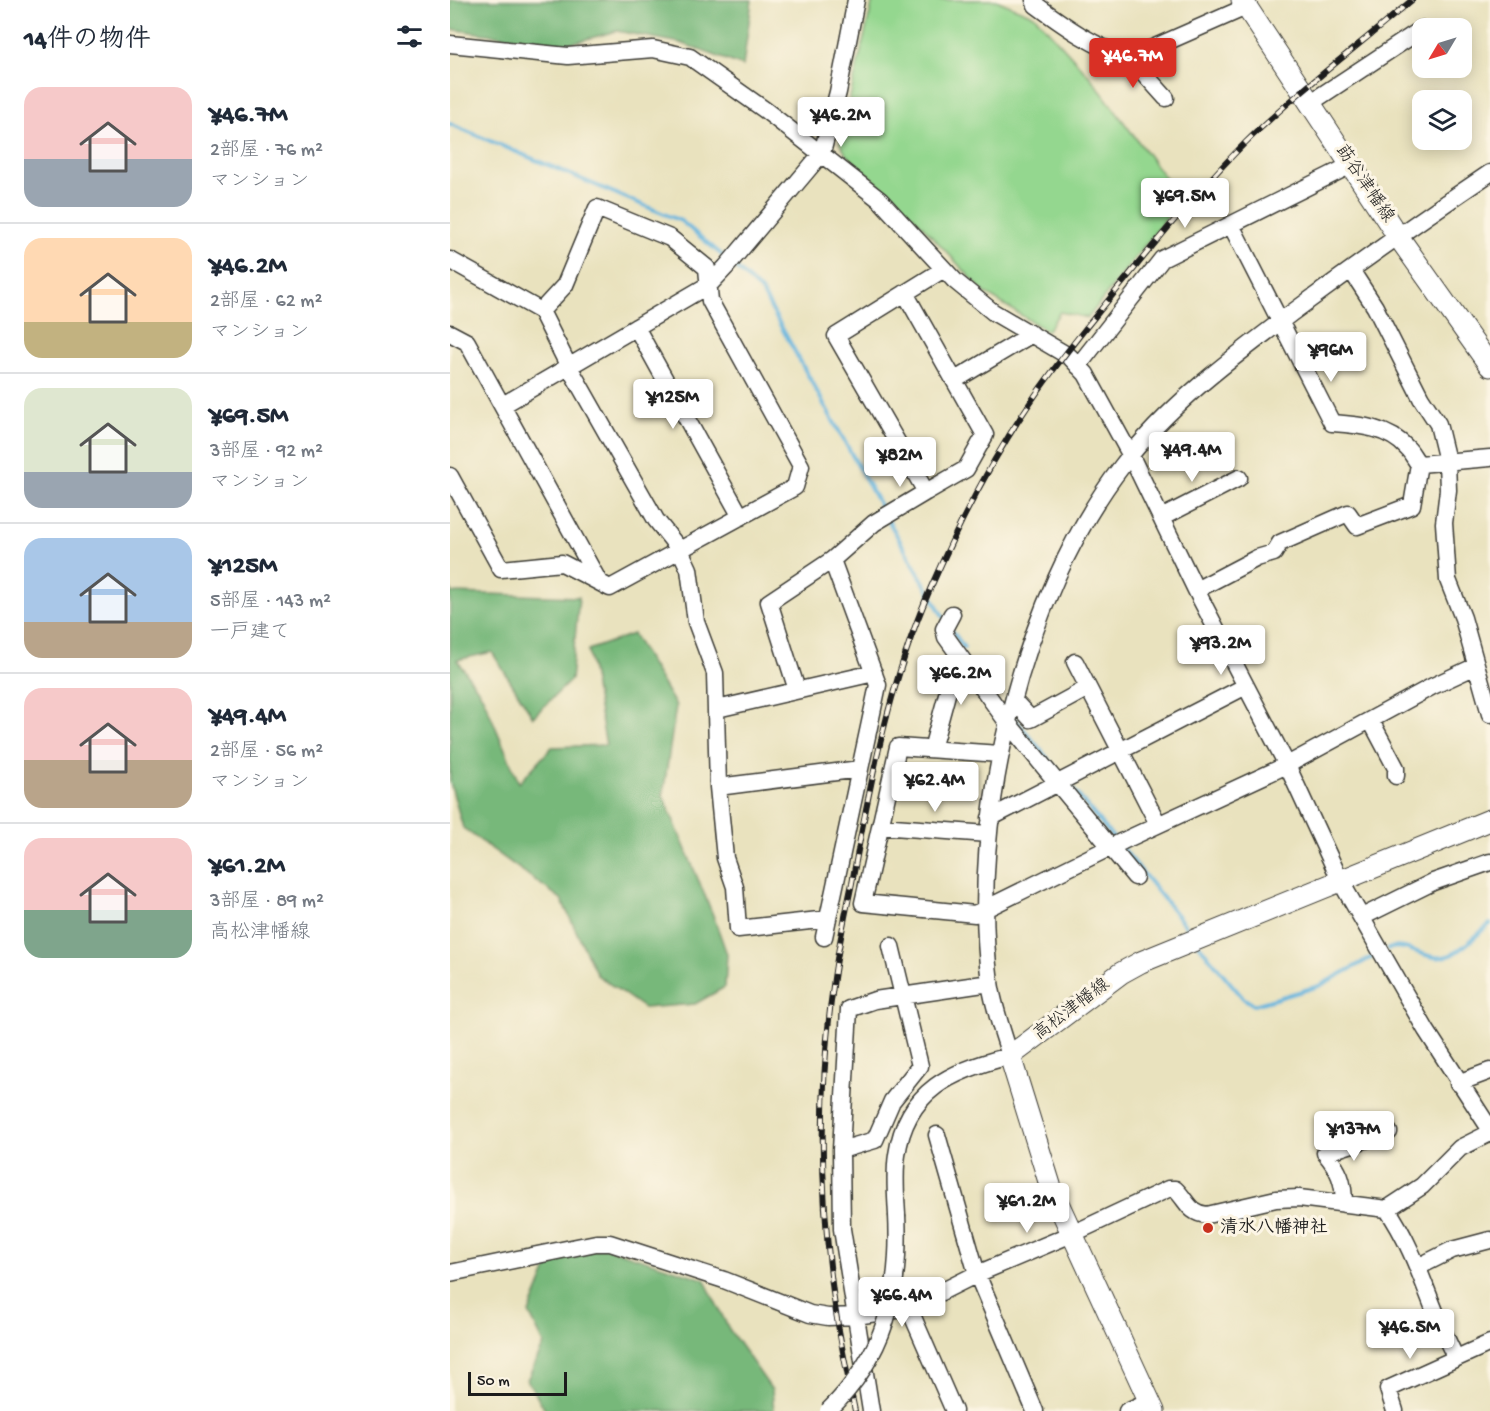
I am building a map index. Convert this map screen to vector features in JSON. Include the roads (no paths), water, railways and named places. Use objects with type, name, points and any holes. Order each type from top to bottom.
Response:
[{"type":"main road","name":"莇谷津幡線","points":[[1244,3],[1397,235],[1490,366]]},
{"type":"main road","name":"高松津幡線","points":[[1010,1056],[1121,973],[1196,939],[1341,882],[1490,819]]},
{"type":"main road","points":[[1010,1056],[1052,1188],[1152,1406]]},
{"type":"street","points":[[503,405],[710,284],[726,267],[822,153],[838,92],[856,0]]},
{"type":"street","points":[[1038,2],[1102,49],[1130,58],[1166,98]]},
{"type":"street","points":[[1130,58],[1244,3]]},
{"type":"street","points":[[1310,103],[1412,36]]},
{"type":"street","points":[[450,45],[568,56],[653,49],[690,57],[727,81],[822,153],[880,201],[944,269],[993,312],[1070,357],[1086,374],[1131,456],[1196,590],[1287,765],[1341,882],[1458,1083],[1490,1131],[1460,1148],[1422,1186],[1387,1209],[1299,1198],[1276,1199],[1208,1215],[1198,1214],[1191,1210],[1174,1189],[1168,1189],[1072,1234],[977,1274],[909,1308],[856,1316],[828,1317],[810,1314],[724,1280],[610,1243],[596,1243],[450,1273]]},
{"type":"street","points":[[1078,366],[1162,259],[1351,165]]},
{"type":"street","points":[[828,1411],[854,1382],[868,1361],[889,1315],[898,1266],[896,1156],[900,1137],[918,1103],[946,1078],[963,1069],[1010,1056],[990,983],[986,909],[989,826],[1000,754],[1011,711],[1033,635],[1068,551],[1122,465],[1186,398],[1225,363],[1397,235],[1490,172]]},
{"type":"street","points":[[450,476],[501,569],[562,563],[610,588],[795,487],[801,466],[710,301],[707,268],[670,238],[597,208],[565,285],[541,311]]},
{"type":"street","points":[[1231,225],[1332,423],[1383,431],[1410,450],[1413,459],[1419,464],[1490,458]]},
{"type":"street","points":[[450,260],[541,311],[568,365],[656,520],[680,550],[689,570],[696,622],[715,673],[718,787],[725,858],[735,887],[738,929],[828,919]]},
{"type":"street","points":[[926,492],[836,336],[944,269]]},
{"type":"street","points":[[1351,270],[1376,307],[1422,398],[1438,424],[1447,461],[1448,490],[1444,534],[1448,580],[1463,618],[1490,714]]},
{"type":"street","points":[[797,690],[770,602],[832,560],[886,516],[966,469],[985,435],[904,293]]},
{"type":"street","points":[[636,327],[741,517]]},
{"type":"street","points":[[450,333],[467,342],[599,582]]},
{"type":"street","points":[[955,380],[1032,334]]},
{"type":"street","points":[[1196,590],[1257,558],[1274,553],[1280,543],[1348,513],[1357,526],[1412,505],[1419,464]]},
{"type":"street","points":[[1161,518],[1239,478]]},
{"type":"street","points":[[824,937],[878,685],[832,560]]},
{"type":"street","points":[[949,619],[946,637],[958,654],[1011,711],[1063,781],[1115,844],[1135,877]]},
{"type":"street","points":[[932,749],[958,654]]},
{"type":"street","points":[[1075,662],[1158,824]]},
{"type":"street","points":[[1000,754],[898,747],[863,903],[975,914],[1115,844],[1287,765],[1433,686],[1476,666]]},
{"type":"street","points":[[717,709],[874,673]]},
{"type":"street","points":[[880,826],[989,826],[1063,781],[1246,686]]},
{"type":"street","points":[[1011,711],[1031,719],[1088,688]]},
{"type":"street","points":[[1371,721],[1396,768],[1396,776]]},
{"type":"street","points":[[718,787],[860,769]]},
{"type":"street","points":[[1362,917],[1433,882],[1490,862]]},
{"type":"street","points":[[841,1150],[875,1140],[892,1101],[920,1066],[891,946]]},
{"type":"street","points":[[872,1411],[842,1229],[841,1150],[849,1009],[875,1000],[990,983]]},
{"type":"street","points":[[1458,1083],[1490,1071]]},
{"type":"street","points":[[1344,1204],[1344,1185],[1338,1169],[1324,1153],[1389,1132]]},
{"type":"street","points":[[937,1135],[977,1274],[1035,1411]]},
{"type":"street","points":[[1387,1209],[1418,1266],[1441,1331],[1456,1358]]},
{"type":"street","points":[[1418,1266],[1452,1250],[1490,1240]]},
{"type":"street","points":[[909,1308],[954,1411]]},
{"type":"street","points":[[1395,1411],[1388,1389],[1490,1343]]},
{"type":"street","points":[[1126,1411],[1152,1406]]},
{"type":"waterway","points":[[450,124],[681,221],[728,260]]},
{"type":"waterway","points":[[733,265],[762,292],[883,511]]},
{"type":"waterway","points":[[888,520],[944,618]]},
{"type":"waterway","points":[[951,629],[964,648]]},
{"type":"waterway","points":[[1014,717],[1062,776]]},
{"type":"waterway","points":[[1067,782],[1116,841]]},
{"type":"waterway","points":[[1121,846],[1192,934]]},
{"type":"waterway","points":[[1388,949],[1402,948],[1432,957],[1448,956],[1490,924]]},
{"type":"waterway","points":[[1199,945],[1243,998],[1254,1005],[1319,986],[1376,955]]},
{"type":"railway","points":[[855,1411],[837,1322],[829,1254],[823,1139],[825,1062],[837,960],[866,808],[893,695],[917,622],[943,560],[984,478],[1031,401],[1078,337],[1171,224],[1246,142],[1307,87],[1412,0]]},
{"type":"place","name":"清水八幡神社","points":[[1208,1228]]}]
